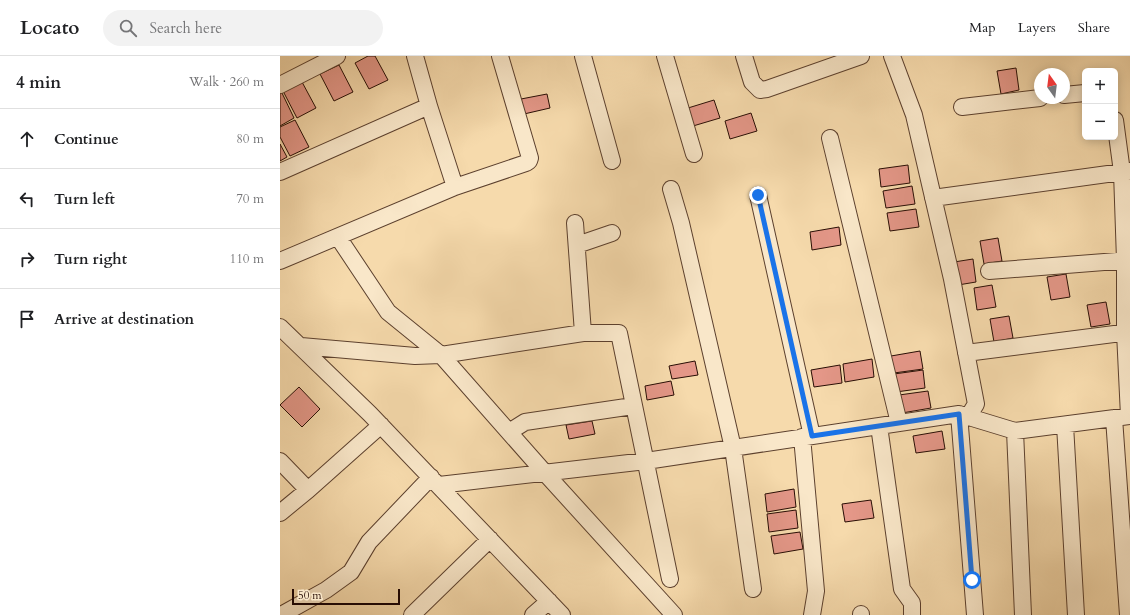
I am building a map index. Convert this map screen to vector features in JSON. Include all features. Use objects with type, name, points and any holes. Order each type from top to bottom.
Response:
[{"type":"street","points":[[280,85],[337,56]]},
{"type":"street","points":[[415,56],[429,106],[455,187]]},
{"type":"street","points":[[280,261],[455,187],[529,161],[530,158],[500,56]]},
{"type":"street","points":[[583,56],[612,161]]},
{"type":"street","points":[[665,56],[694,154]]},
{"type":"street","points":[[744,56],[752,82],[760,90],[861,56]]},
{"type":"street","points":[[892,56],[914,115],[952,279],[976,404],[963,416]]},
{"type":"street","points":[[1070,94],[1082,93]]},
{"type":"street","points":[[962,107],[1034,99]]},
{"type":"street","points":[[280,172],[429,106]]},
{"type":"street","points":[[1118,134],[1126,172],[1128,260],[1125,417],[1128,615]]},
{"type":"street","points":[[830,138],[899,423]]},
{"type":"street","points":[[933,198],[1126,172]]},
{"type":"street","points":[[671,189],[733,448],[753,589]]},
{"type":"street","points":[[758,195],[807,437],[816,591],[812,615]]},
{"type":"street","points":[[575,223],[583,333]]},
{"type":"street","points":[[577,245],[612,233]]},
{"type":"street","points":[[338,237],[388,312],[440,354],[544,473],[674,615]]},
{"type":"street","points":[[989,271],[1128,260]]},
{"type":"street","points":[[280,327],[381,425],[562,615]]},
{"type":"street","points":[[966,353],[1127,332]]},
{"type":"street","points":[[301,346],[415,356],[440,354],[583,333],[618,333],[670,578]]},
{"type":"street","points":[[509,432],[524,422],[634,406]]},
{"type":"street","points":[[963,416],[975,615]]},
{"type":"street","points":[[280,615],[326,590],[351,572],[370,542],[435,481],[544,473],[646,461],[899,423],[963,416],[1015,432],[1125,417]]},
{"type":"street","points":[[280,513],[381,425]]},
{"type":"street","points":[[1065,425],[1076,615]]},
{"type":"street","points":[[879,426],[902,589],[912,603],[912,615]]},
{"type":"street","points":[[1015,432],[1023,615]]},
{"type":"street","points":[[280,461],[308,490]]},
{"type":"street","points":[[412,615],[490,539]]},
{"type":"street","points":[[533,615],[549,601]]},
{"type":"building","points":[[368,56],[375,56],[388,80],[369,89],[355,63]]},
{"type":"building","points":[[339,65],[353,92],[334,101],[320,74]]},
{"type":"building","points":[[1016,68],[1019,90],[1001,94],[997,71]]},
{"type":"building","points":[[302,82],[316,108],[297,118],[283,91]]},
{"type":"building","points":[[281,91],[294,118],[280,126],[280,92]]},
{"type":"building","points":[[547,94],[550,108],[524,114],[521,99]]},
{"type":"building","points":[[714,100],[720,118],[693,126],[688,108]]},
{"type":"building","points":[[751,113],[757,131],[730,139],[725,121]]},
{"type":"building","points":[[295,120],[309,147],[290,156],[280,137],[280,127]]},
{"type":"building","points":[[280,144],[287,157],[280,161]]},
{"type":"building","points":[[908,165],[910,183],[881,187],[879,169]]},
{"type":"building","points":[[912,186],[915,204],[886,208],[883,191]]},
{"type":"building","points":[[916,209],[919,227],[890,231],[887,213]]},
{"type":"building","points":[[839,227],[841,245],[812,250],[810,232]]},
{"type":"building","points":[[998,238],[1002,261],[984,264],[980,241]]},
{"type":"building","points":[[973,259],[976,282],[958,285],[954,262]]},
{"type":"building","points":[[1066,274],[1070,297],[1051,300],[1047,277]]},
{"type":"building","points":[[992,285],[996,307],[977,310],[974,288]]},
{"type":"building","points":[[1106,302],[1110,324],[1091,327],[1087,305]]},
{"type":"building","points":[[1009,316],[1013,338],[994,342],[990,319]]},
{"type":"building","points":[[920,351],[923,369],[894,373],[891,356]]},
{"type":"building","points":[[872,359],[874,377],[845,382],[843,364]]},
{"type":"building","points":[[695,361],[698,375],[672,379],[669,366]]},
{"type":"building","points":[[840,365],[842,383],[814,387],[811,370]]},
{"type":"building","points":[[923,370],[925,388],[896,392],[894,374]]},
{"type":"building","points":[[671,381],[674,395],[647,400],[645,386]]},
{"type":"building","points":[[299,387],[320,409],[302,427],[280,405]]},
{"type":"building","points":[[928,391],[931,408],[902,413],[899,395]]},
{"type":"building","points":[[592,421],[595,434],[569,439],[566,425]]},
{"type":"building","points":[[942,431],[945,449],[916,453],[913,436]]},
{"type":"building","points":[[794,489],[796,507],[767,512],[765,494]]},
{"type":"building","points":[[871,500],[874,518],[845,522],[842,504]]},
{"type":"building","points":[[796,510],[798,528],[769,532],[767,514]]},
{"type":"building","points":[[800,532],[803,549],[774,554],[771,536]]},
{"type":"route","points":[[758,195],[812,436],[959,414],[972,580]]}]
